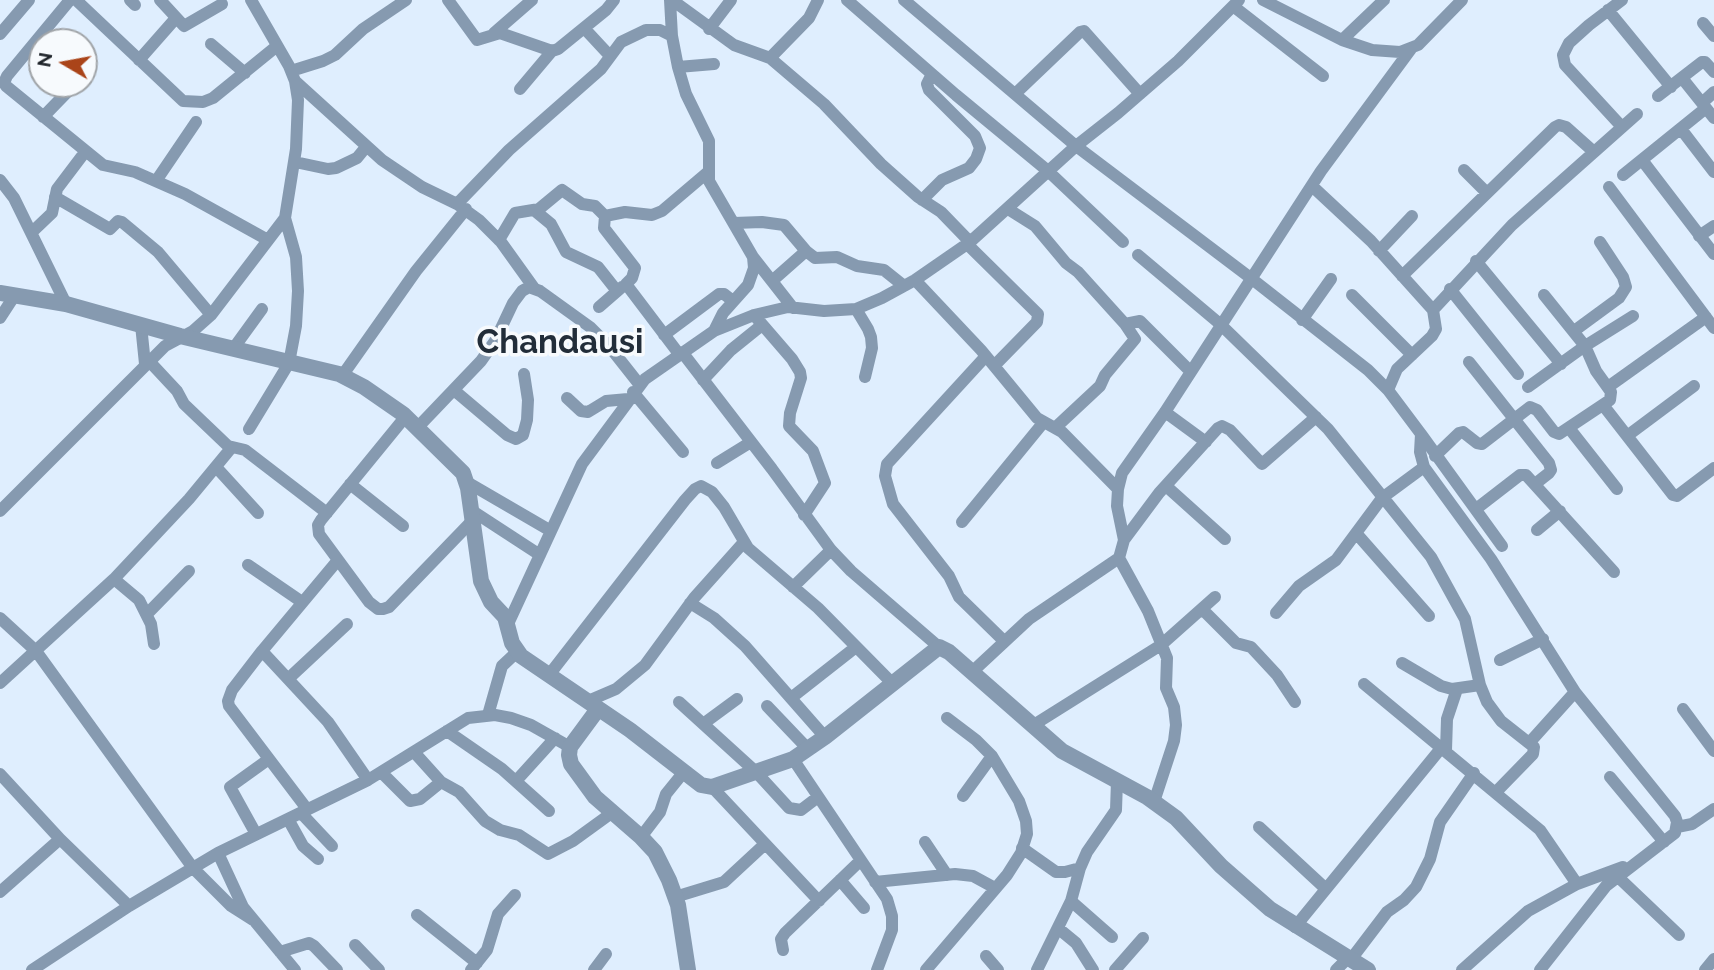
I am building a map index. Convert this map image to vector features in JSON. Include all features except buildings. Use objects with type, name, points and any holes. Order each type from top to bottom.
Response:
[{"type":"street","points":[[0,34],[29,0]]},
{"type":"street","points":[[47,28],[70,0]]},
{"type":"street","points":[[76,0],[177,96],[190,102],[203,102],[213,98],[277,46]]},
{"type":"street","points":[[160,0],[181,23],[187,25],[222,4]]},
{"type":"street","points":[[293,76],[335,55],[369,25],[406,0]]},
{"type":"street","points":[[448,0],[477,40],[494,33],[532,0]]},
{"type":"street","points":[[520,89],[552,51],[606,10],[614,0]]},
{"type":"street","points":[[671,0],[734,45],[770,58],[824,104],[881,164],[922,200],[941,212],[1038,314],[1037,323],[990,361],[887,464],[884,477],[893,504],[949,576],[959,597],[1004,640]]},
{"type":"street","points":[[671,0],[672,36],[678,67],[686,94],[709,141],[711,149],[708,172],[712,188],[753,257],[793,308]]},
{"type":"street","points":[[709,29],[731,0]]},
{"type":"street","points":[[770,58],[809,19],[818,0]]},
{"type":"street","points":[[847,0],[1048,171],[1124,242]]},
{"type":"street","points":[[1263,0],[1284,4],[1342,40],[1386,52],[1400,52],[1418,45],[1462,0]]},
{"type":"street","points":[[1342,40],[1384,0]]},
{"type":"street","points":[[249,429],[289,363],[296,326],[298,291],[296,257],[285,218],[295,162],[298,100],[293,76],[252,1]]},
{"type":"street","points":[[909,2],[1076,146],[1368,370],[1388,390],[1421,442],[1476,509],[1502,546]]},
{"type":"street","points":[[508,624],[582,464],[634,392],[680,353],[714,331],[758,320],[779,309],[856,309],[909,283],[969,243],[1076,146],[1178,61],[1236,3],[1323,76]]},
{"type":"street","points":[[1622,127],[1563,60],[1564,50],[1570,43],[1616,3],[1671,87]]},
{"type":"street","points":[[139,60],[176,18]]},
{"type":"street","points":[[1703,23],[1714,36]]},
{"type":"street","points":[[584,28],[610,56]]},
{"type":"street","points":[[342,376],[461,206],[509,150],[601,69],[621,42],[654,29],[672,36]]},
{"type":"street","points":[[1015,94],[1084,31],[1140,94]]},
{"type":"street","points":[[494,33],[505,34],[552,51]]},
{"type":"street","points":[[211,44],[245,73]]},
{"type":"street","points":[[1124,540],[1117,506],[1122,473],[1165,412],[1312,186],[1411,49]]},
{"type":"street","points":[[28,51],[7,75],[4,83],[85,152],[109,168],[135,172],[156,181],[216,210],[268,240]]},
{"type":"street","points":[[1658,96],[1704,62],[1714,72]]},
{"type":"street","points":[[678,67],[714,64]]},
{"type":"street","points":[[922,200],[942,180],[969,168],[980,148],[975,136],[929,90],[927,84],[932,74]]},
{"type":"street","points":[[293,76],[366,147],[422,187],[461,206],[499,240],[534,288],[590,327],[609,346],[634,392],[683,452]]},
{"type":"street","points":[[1682,78],[1707,110]]},
{"type":"street","points":[[1623,176],[1707,110],[1714,92]]},
{"type":"street","points":[[43,117],[61,98]]},
{"type":"street","points":[[1433,310],[1512,225],[1637,114]]},
{"type":"street","points":[[156,181],[196,122]]},
{"type":"street","points":[[1402,276],[1486,192],[1559,125],[1566,127],[1594,152]]},
{"type":"street","points":[[1681,129],[1714,172]]},
{"type":"street","points":[[295,162],[336,169],[357,158],[366,147]]},
{"type":"street","points":[[31,233],[52,213],[57,189],[85,152]]},
{"type":"street","points":[[1642,160],[1714,254]]},
{"type":"street","points":[[1464,170],[1486,192]]},
{"type":"street","points":[[605,216],[625,212],[657,214],[708,172]]},
{"type":"street","points":[[0,180],[14,198],[66,304]]},
{"type":"street","points":[[1312,186],[1379,251],[1433,310],[1436,329],[1397,369],[1388,390]]},
{"type":"street","points":[[1609,187],[1708,313],[1714,328]]},
{"type":"street","points":[[499,240],[515,213],[542,208],[564,190],[582,204],[595,206],[605,216],[604,228],[635,268],[632,278],[599,307]]},
{"type":"street","points":[[55,197],[110,229],[118,221],[122,222],[158,252],[211,315]]},
{"type":"street","points":[[962,522],[1049,426],[1100,386],[1105,375],[1135,339],[1125,324],[1078,272],[1066,263],[1035,226],[1007,209]]},
{"type":"street","points":[[534,210],[551,224],[566,252],[598,267],[622,287],[704,380],[804,515],[851,571],[1062,751],[1154,802],[1176,818],[1220,866],[1250,893],[1295,927],[1368,970]]},
{"type":"street","points":[[1379,251],[1412,216]]},
{"type":"street","points":[[0,511],[165,346],[193,331],[211,315],[285,218]]},
{"type":"street","points":[[734,223],[762,222],[784,225],[815,258],[837,257],[857,266],[884,270],[909,283],[990,361],[1049,426],[1073,442],[1118,489]]},
{"type":"street","points":[[1699,236],[1714,226]]},
{"type":"street","points":[[1574,331],[1619,298],[1626,286],[1600,242]]},
{"type":"street","points":[[772,281],[806,251]]},
{"type":"street","points":[[1138,255],[1220,324],[1339,440],[1431,557],[1465,619],[1480,685],[1493,713],[1534,747],[1533,754],[1496,792]]},
{"type":"street","points":[[714,331],[723,313],[751,278],[753,257]]},
{"type":"street","points":[[1476,261],[1561,364]]},
{"type":"street","points":[[1302,320],[1331,279]]},
{"type":"street","points":[[418,427],[481,361],[522,291],[529,287],[534,288]]},
{"type":"street","points":[[1450,289],[1518,374]]},
{"type":"street","points":[[0,318],[8,294],[66,304],[180,336],[342,376],[364,387],[406,416],[456,463],[466,481],[481,581],[486,594],[508,624],[517,651],[648,744],[683,773],[701,785],[712,788],[819,901]]},
{"type":"street","points":[[664,335],[719,294],[724,294],[733,301]]},
{"type":"street","points":[[1352,295],[1412,355]]},
{"type":"street","points":[[1434,456],[1459,433],[1467,433],[1477,443],[1482,444],[1526,409],[1533,408],[1556,433],[1569,428],[1612,396],[1596,372],[1585,346],[1544,295]]},
{"type":"street","points":[[233,349],[262,309]]},
{"type":"street","points":[[856,309],[871,337],[872,348],[865,377]]},
{"type":"street","points":[[1608,387],[1708,313]]},
{"type":"street","points":[[1528,387],[1633,316]]},
{"type":"street","points":[[704,380],[758,320]]},
{"type":"street","points":[[758,320],[800,372],[801,378],[790,413],[789,426],[813,451],[824,477],[823,489],[804,515]]},
{"type":"street","points":[[1125,324],[1140,321],[1190,371]]},
{"type":"street","points":[[141,325],[147,363],[177,391],[184,404],[232,447],[245,450],[327,513]]},
{"type":"street","points":[[1469,362],[1551,467],[1549,473],[1535,484]]},
{"type":"street","points":[[454,391],[507,435],[516,439],[523,435],[527,420],[528,400],[524,373]]},
{"type":"street","points":[[1627,436],[1694,386]]},
{"type":"street","points":[[567,398],[581,411],[587,412],[606,401],[634,392]]},
{"type":"street","points":[[1603,405],[1675,496],[1714,468]]},
{"type":"street","points":[[1165,412],[1206,442]]},
{"type":"street","points":[[406,416],[318,525],[317,529],[338,561],[373,606],[383,609],[388,607],[471,515]]},
{"type":"street","points":[[972,672],[1004,640],[1039,612],[1119,558],[1124,540],[1166,486],[1218,428],[1225,427],[1262,464],[1316,417]]},
{"type":"street","points":[[1569,428],[1617,489]]},
{"type":"street","points":[[717,463],[751,442]]},
{"type":"street","points":[[1421,442],[1424,467],[1454,506],[1576,692],[1675,816],[1694,824]]},
{"type":"street","points":[[0,683],[114,579],[189,499],[232,447]]},
{"type":"street","points":[[216,467],[258,513]]},
{"type":"street","points":[[1276,613],[1299,586],[1336,560],[1382,498],[1424,467]]},
{"type":"street","points":[[1476,509],[1520,475],[1526,475],[1614,572]]},
{"type":"street","points":[[466,481],[551,531]]},
{"type":"street","points":[[350,484],[403,526]]},
{"type":"street","points":[[549,675],[695,489],[701,486],[712,492],[724,507],[754,554],[828,618],[892,683]]},
{"type":"street","points":[[1166,486],[1225,539]]},
{"type":"street","points":[[1537,530],[1560,511]]},
{"type":"street","points":[[471,515],[540,555]]},
{"type":"street","points":[[1356,533],[1429,616]]},
{"type":"street","points":[[688,970],[675,897],[669,880],[654,852],[641,837],[595,797],[579,777],[569,755],[570,747],[593,705],[637,673],[690,603],[744,542]]},
{"type":"street","points":[[793,587],[831,550]]},
{"type":"street","points":[[1119,558],[1137,588],[1161,645],[1167,663],[1166,688],[1174,707],[1176,725],[1168,765],[1154,802]]},
{"type":"street","points":[[332,846],[304,811],[228,701],[232,690],[262,651],[338,561]]},
{"type":"street","points":[[248,565],[302,603]]},
{"type":"street","points":[[147,614],[189,571]]},
{"type":"street","points":[[114,579],[133,594],[147,614],[154,644]]},
{"type":"street","points":[[1032,726],[1161,645],[1215,597]]},
{"type":"street","points":[[690,603],[714,618],[745,646],[825,737]]},
{"type":"street","points":[[1202,609],[1236,643],[1251,647],[1277,675],[1295,702]]},
{"type":"street","points":[[0,618],[36,651],[193,867],[231,906],[253,920]]},
{"type":"street","points":[[288,679],[347,624]]},
{"type":"street","points":[[1500,660],[1543,639]]},
{"type":"street","points":[[791,698],[856,647]]},
{"type":"street","points":[[712,788],[793,759],[808,750],[939,647]]},
{"type":"street","points":[[262,651],[328,722],[368,780]]},
{"type":"street","points":[[488,715],[502,666],[517,651]]},
{"type":"street","points":[[1402,663],[1441,686],[1457,689],[1480,685]]},
{"type":"street","points":[[1364,684],[1540,830],[1577,884]]},
{"type":"street","points":[[1295,927],[1444,749],[1447,719],[1457,689]]},
{"type":"street","points":[[1530,742],[1576,692]]},
{"type":"street","points":[[703,724],[737,699]]},
{"type":"street","points":[[679,702],[756,772],[789,808],[800,810],[818,797]]},
{"type":"street","points":[[767,706],[808,750]]},
{"type":"street","points":[[1683,709],[1714,751]]},
{"type":"street","points":[[32,970],[193,867],[368,780],[467,718],[488,715],[511,718],[531,725],[570,747]]},
{"type":"street","points":[[926,970],[1007,875],[1027,834],[1019,801],[992,756],[947,718]]},
{"type":"street","points":[[447,731],[479,751],[549,811]]},
{"type":"street","points":[[516,781],[555,738]]},
{"type":"street","points":[[414,752],[441,782],[459,792],[493,827],[519,835],[548,854],[573,841],[613,812]]},
{"type":"street","points":[[963,796],[992,756]]},
{"type":"street","points":[[256,834],[230,787],[269,759]]},
{"type":"street","points":[[793,759],[887,899],[892,916],[890,941],[877,970]]},
{"type":"street","points":[[381,772],[410,801],[420,799],[441,782]]},
{"type":"street","points":[[641,837],[660,811],[666,794],[683,773]]},
{"type":"street","points":[[1336,970],[1350,958],[1387,912],[1416,887],[1430,859],[1440,822],[1474,773]]},
{"type":"street","points":[[0,774],[60,839],[129,906]]},
{"type":"street","points":[[1610,777],[1664,842]]},
{"type":"street","points":[[1037,970],[1071,901],[1087,852],[1116,810],[1116,781]]},
{"type":"street","points":[[1540,970],[1591,904],[1617,876],[1675,833],[1694,824],[1714,809]]},
{"type":"street","points":[[288,819],[303,846],[318,859]]},
{"type":"street","points":[[1259,827],[1326,890]]},
{"type":"street","points":[[0,891],[60,839]]},
{"type":"street","points":[[925,842],[947,875]]},
{"type":"street","points":[[675,897],[724,882],[765,844]]},
{"type":"street","points":[[1022,848],[1056,872],[1080,868]]},
{"type":"street","points":[[218,853],[237,896],[253,920],[295,970]]},
{"type":"street","points":[[783,950],[781,939],[785,933],[860,861]]},
{"type":"street","points":[[1462,970],[1528,911],[1577,884],[1633,863]]},
{"type":"street","points":[[875,882],[947,875],[973,876],[995,888]]},
{"type":"street","points":[[1617,876],[1679,935]]},
{"type":"street","points":[[840,880],[864,908]]},
{"type":"street","points":[[417,915],[474,966],[487,950],[498,914],[515,895]]},
{"type":"street","points":[[1071,901],[1112,937]]},
{"type":"street","points":[[1059,929],[1076,943],[1093,970]]},
{"type":"street","points":[[1115,970],[1143,938]]},
{"type":"street","points":[[279,952],[309,943],[333,969]]},
{"type":"street","points":[[355,944],[370,967]]},
{"type":"street","points":[[594,970],[606,954]]},
{"type":"street","points":[[986,956],[998,970]]},
{"type":"street","points":[[1706,970],[1714,959]]},
{"type":"district","name":"Chandausi","points":[[560,343]]}]
